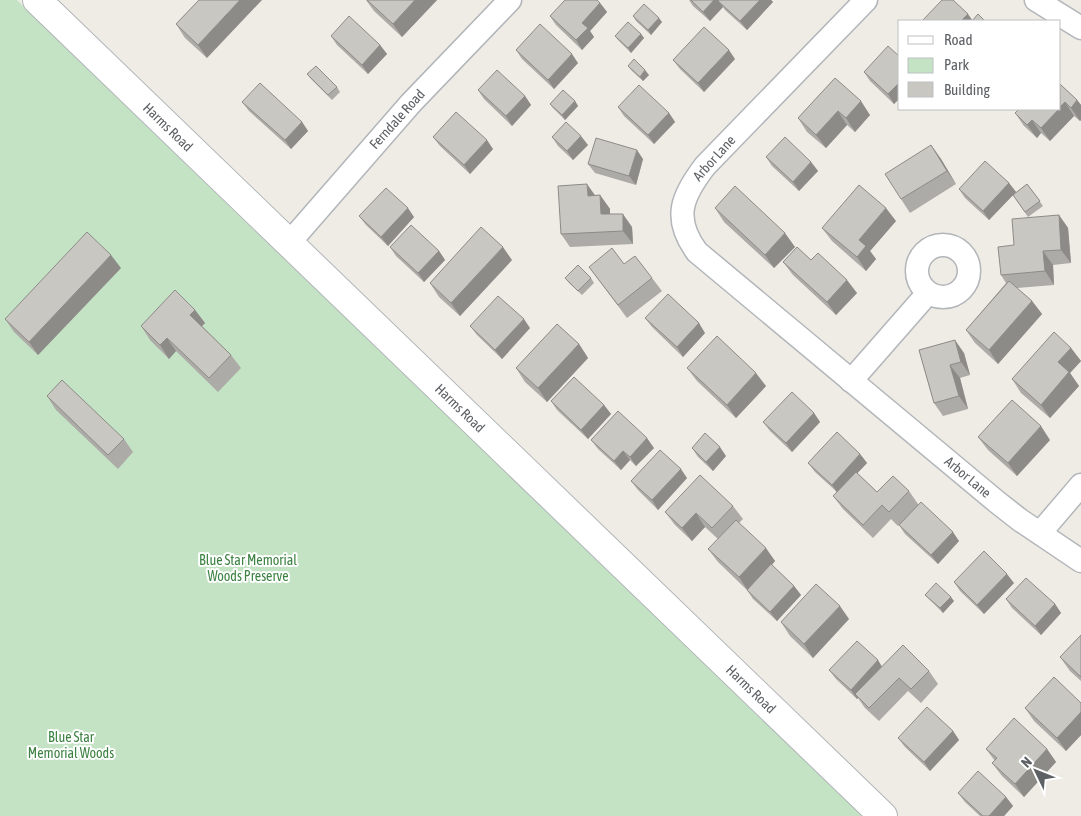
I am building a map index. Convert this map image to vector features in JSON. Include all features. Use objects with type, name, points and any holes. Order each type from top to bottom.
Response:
[{"type":"main road","name":"Harms Road","points":[[37,0],[883,816]]},
{"type":"street","name":"Ferndale Road","points":[[289,243],[411,103],[510,0]]},
{"type":"street","name":"Arbor Lane","points":[[866,0],[705,166],[692,183],[684,200],[682,226],[696,252],[997,502],[1081,562]]},
{"type":"street","points":[[1036,0],[1081,28]]},
{"type":"street","points":[[851,381],[928,293]]},
{"type":"street","points":[[1040,533],[1081,485]]},
{"type":"green space","name":"Blue Star Memorial Woods Preserve","points":[[0,0],[17,0],[863,816],[0,816]]},
{"type":"building","points":[[199,0],[240,0],[198,45],[176,24]]},
{"type":"building","points":[[367,0],[415,0],[393,24]]},
{"type":"building","points":[[565,0],[597,0],[600,3],[582,23],[588,28],[576,40],[550,16]]},
{"type":"building","points":[[691,0],[714,0],[703,12]]},
{"type":"building","points":[[719,0],[760,0],[740,21]]},
{"type":"building","points":[[942,0],[953,0],[968,14],[962,20],[923,20]]},
{"type":"building","points":[[644,4],[659,18],[648,30],[633,16]]},
{"type":"building","points":[[978,14],[984,20],[973,20]]},
{"type":"building","points":[[349,16],[380,45],[362,65],[331,36]]},
{"type":"building","points":[[628,22],[641,34],[628,48],[615,36]]},
{"type":"building","points":[[540,24],[572,54],[548,80],[516,50]]},
{"type":"building","points":[[704,27],[729,50],[698,83],[673,60]]},
{"type":"building","points":[[888,46],[898,55],[898,84],[888,94],[864,72]]},
{"type":"building","points":[[634,59],[645,70],[640,77],[628,66]]},
{"type":"building","points":[[316,66],[337,87],[328,95],[307,74]]},
{"type":"building","points":[[497,70],[525,96],[506,116],[478,90]]},
{"type":"building","points":[[835,78],[861,101],[846,118],[838,111],[816,135],[798,118]]},
{"type":"building","points":[[260,83],[302,122],[285,140],[242,102]]},
{"type":"building","points":[[639,85],[669,113],[648,135],[618,107]]},
{"type":"building","points":[[1061,85],[1077,100],[1071,108],[1065,102],[1061,106]]},
{"type":"building","points":[[563,90],[575,101],[562,115],[550,104]]},
{"type":"building","points":[[1018,110],[1058,110],[1041,128],[1032,120],[1027,125],[1015,113]]},
{"type":"building","points":[[456,112],[487,140],[464,165],[433,137]]},
{"type":"building","points":[[566,122],[581,136],[567,151],[552,137]]},
{"type":"building","points":[[785,137],[811,162],[793,182],[766,157]]},
{"type":"building","points":[[596,138],[637,150],[629,176],[588,164]]},
{"type":"building","points":[[931,145],[947,171],[901,199],[885,174]]},
{"type":"building","points":[[985,161],[1009,183],[983,211],[959,189]]},
{"type":"building","points":[[587,184],[588,196],[600,195],[601,214],[623,214],[623,231],[561,234],[558,186]]},
{"type":"building","points":[[1027,184],[1040,201],[1025,212],[1013,195]]},
{"type":"building","points":[[859,185],[886,208],[859,240],[866,246],[857,257],[822,228]]},
{"type":"building","points":[[735,186],[785,233],[765,255],[715,208]]},
{"type":"building","points":[[386,188],[408,208],[381,237],[359,216]]},
{"type":"building","points":[[1059,215],[1061,250],[1043,251],[1045,271],[1001,275],[998,247],[1014,245],[1012,219]]},
{"type":"building","points":[[411,225],[439,251],[418,273],[390,247]]},
{"type":"building","points":[[481,227],[503,247],[451,303],[430,283]]},
{"type":"building","points":[[87,232],[111,255],[29,342],[5,319]]},
{"type":"building","points":[[797,247],[811,260],[818,253],[847,280],[827,302],[783,262]]},
{"type":"building","points":[[612,248],[624,264],[635,256],[652,278],[618,305],[589,267]]},
{"type":"building","points":[[578,265],[591,278],[578,291],[565,278]]},
{"type":"building","points":[[1009,281],[1032,301],[989,350],[966,330]]},
{"type":"building","points":[[175,290],[195,310],[190,315],[231,355],[209,378],[167,338],[160,345],[141,326]]},
{"type":"building","points":[[668,294],[699,323],[677,347],[645,318]]},
{"type":"building","points":[[498,296],[524,319],[495,350],[470,326]]},
{"type":"building","points":[[557,324],[579,344],[538,388],[516,368]]},
{"type":"building","points":[[1054,332],[1071,348],[1058,362],[1069,372],[1041,405],[1012,379]]},
{"type":"building","points":[[717,336],[756,373],[727,405],[687,368]]},
{"type":"building","points":[[955,340],[961,362],[950,365],[959,396],[934,403],[919,350]]},
{"type":"building","points":[[574,377],[604,405],[581,430],[551,401]]},
{"type":"building","points":[[62,380],[124,439],[108,455],[47,396]]},
{"type":"building","points":[[792,392],[814,413],[786,443],[763,422]]},
{"type":"building","points":[[1012,400],[1041,426],[1008,463],[978,437]]},
{"type":"building","points":[[618,411],[647,438],[630,457],[623,451],[614,461],[591,440]]},
{"type":"building","points":[[837,432],[860,454],[832,485],[808,463]]},
{"type":"building","points":[[705,433],[720,447],[706,462],[692,448]]},
{"type":"building","points":[[660,450],[681,469],[652,500],[631,481]]},
{"type":"building","points":[[856,472],[877,492],[893,476],[909,491],[889,512],[882,505],[863,525],[833,496]]},
{"type":"building","points":[[700,475],[733,506],[712,528],[696,513],[682,528],[665,512]]},
{"type":"building","points":[[921,502],[953,532],[931,555],[899,525]]},
{"type":"building","points":[[736,520],[766,548],[739,577],[708,549]]},
{"type":"building","points":[[984,551],[1007,574],[977,605],[954,582]]},
{"type":"building","points":[[771,564],[794,586],[770,612],[747,590]]},
{"type":"building","points":[[1026,578],[1055,604],[1035,626],[1006,599]]},
{"type":"building","points":[[936,583],[951,597],[940,608],[925,595]]},
{"type":"building","points":[[816,584],[840,606],[804,644],[781,622]]},
{"type":"building","points":[[1081,635],[1081,677],[1060,657]]},
{"type":"building","points":[[857,641],[878,660],[851,690],[829,670]]},
{"type":"building","points":[[903,645],[929,671],[911,689],[899,678],[869,708],[855,694]]},
{"type":"building","points":[[1054,677],[1081,703],[1081,712],[1057,738],[1025,708]]},
{"type":"building","points":[[927,707],[953,731],[924,762],[898,738]]},
{"type":"building","points":[[1014,718],[1047,749],[1015,784],[992,763],[997,758],[986,749]]},
{"type":"building","points":[[978,771],[1006,797],[989,816],[983,816],[958,793]]},
{"type":"park label","name":"Blue Star Memorial Woods","points":[[71,746]]}]
